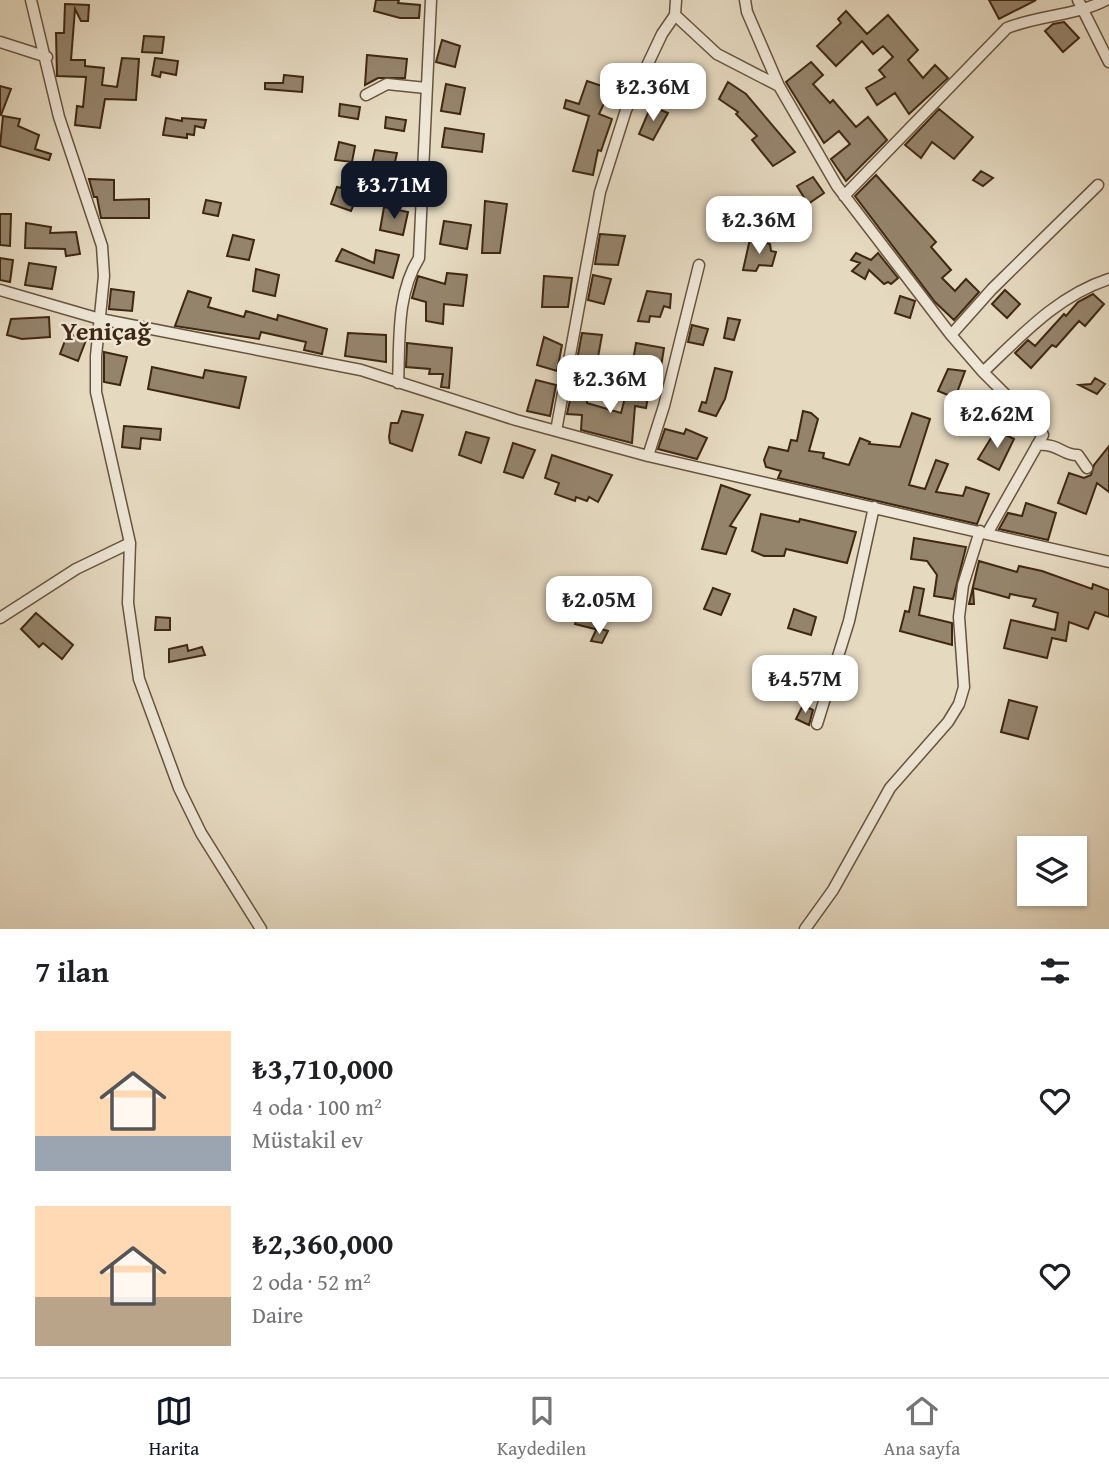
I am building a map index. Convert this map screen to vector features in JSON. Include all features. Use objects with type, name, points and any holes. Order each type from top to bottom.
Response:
[{"type":"street","points":[[31,0],[47,57],[59,117],[102,246],[104,276],[96,356],[96,392],[131,542],[128,603],[139,679],[179,788],[201,833],[261,929]]},
{"type":"street","points":[[398,383],[402,299],[408,275],[419,258],[430,0]]},
{"type":"street","points":[[556,431],[600,192],[626,110],[662,34],[675,15],[676,0]]},
{"type":"street","points":[[744,0],[779,86],[844,196],[951,335],[1043,435],[984,531],[963,585],[959,617],[964,687],[959,704],[948,722],[890,788],[833,890],[805,929]]},
{"type":"street","points":[[1078,0],[1109,62]]},
{"type":"street","points":[[844,196],[1007,29],[1032,19],[1083,12],[1106,0]]},
{"type":"street","points":[[675,15],[717,54],[779,86]]},
{"type":"street","points":[[0,42],[47,57]]},
{"type":"street","points":[[366,95],[387,84],[426,88]]},
{"type":"street","points":[[951,335],[992,289],[1098,185]]},
{"type":"street","points":[[648,456],[664,406],[699,265]]},
{"type":"street","points":[[983,372],[1050,309],[1080,289],[1109,279]]},
{"type":"street","points":[[0,290],[100,319],[361,370],[556,431],[648,456],[984,531],[1109,562]]},
{"type":"street","points":[[1037,445],[1056,445],[1071,455],[1078,455],[1087,468]]},
{"type":"street","points":[[817,724],[849,621],[874,507]]},
{"type":"street","points":[[0,618],[76,569],[131,542]]},
{"type":"building","points":[[376,0],[399,0],[398,3],[420,5],[419,18],[400,18],[374,11]]},
{"type":"building","points":[[989,0],[1036,0],[999,19]]},
{"type":"building","points":[[65,4],[89,5],[88,21],[81,21],[75,9],[71,60],[85,60],[85,66],[104,68],[102,85],[117,87],[122,58],[139,59],[136,100],[105,99],[100,128],[75,125],[77,106],[83,107],[86,77],[57,76],[56,33],[64,33]]},
{"type":"building","points":[[846,11],[867,34],[888,15],[918,50],[908,60],[923,78],[935,65],[948,78],[909,114],[895,93],[877,105],[866,88],[885,77],[879,70],[893,57],[883,46],[873,54],[862,41],[836,66],[817,46],[841,23],[838,19]]},
{"type":"building","points":[[1064,22],[1079,38],[1063,52],[1045,31],[1053,24]]},
{"type":"building","points":[[144,36],[164,37],[162,53],[142,52]]},
{"type":"building","points":[[442,40],[460,46],[455,67],[436,62]]},
{"type":"building","points":[[367,55],[407,59],[405,78],[378,78],[365,85]]},
{"type":"building","points":[[155,58],[178,61],[176,75],[161,72],[160,77],[152,75]]},
{"type":"building","points":[[811,62],[823,75],[813,84],[830,103],[833,100],[856,127],[868,117],[887,140],[846,181],[831,159],[850,144],[839,131],[824,143],[786,82]]},
{"type":"building","points":[[284,75],[303,77],[302,92],[265,89],[265,83],[283,83]]},
{"type":"building","points":[[587,81],[611,89],[599,114],[612,119],[601,151],[598,150],[593,175],[573,171],[589,116],[564,108],[566,100],[579,104]]},
{"type":"building","points":[[728,82],[746,94],[795,152],[773,166],[752,140],[757,136],[736,114],[738,112],[719,99]]},
{"type":"building","points":[[446,84],[465,88],[460,114],[441,111]]},
{"type":"building","points":[[0,86],[11,89],[1,115],[0,114]]},
{"type":"building","points":[[340,104],[360,107],[358,119],[339,116]]},
{"type":"building","points":[[651,106],[668,113],[653,140],[639,134]]},
{"type":"building","points":[[939,109],[973,137],[954,159],[932,142],[921,158],[905,145]]},
{"type":"building","points":[[3,116],[20,119],[18,126],[39,135],[35,149],[51,154],[49,160],[0,146]]},
{"type":"building","points":[[386,117],[406,120],[404,131],[385,128]]},
{"type":"building","points":[[166,118],[182,121],[182,118],[206,120],[204,128],[195,126],[194,135],[187,134],[187,138],[163,135]]},
{"type":"building","points":[[445,128],[484,134],[482,152],[442,147]]},
{"type":"building","points":[[339,142],[355,146],[352,162],[335,160]]},
{"type":"building","points":[[375,150],[397,153],[392,174],[379,172],[375,188],[362,185],[351,211],[331,204],[337,187],[341,188],[346,166],[370,172]]},
{"type":"building","points":[[981,171],[993,178],[983,186],[973,180]]},
{"type":"building","points":[[876,175],[936,242],[931,247],[951,270],[942,278],[955,291],[966,279],[979,292],[954,320],[935,302],[855,196]]},
{"type":"building","points":[[813,177],[824,193],[808,204],[797,186]]},
{"type":"building","points":[[89,179],[114,180],[114,200],[149,199],[149,218],[101,218],[97,197],[94,197]]},
{"type":"building","points":[[206,200],[221,203],[218,216],[203,213]]},
{"type":"building","points":[[485,201],[507,204],[500,253],[482,253]]},
{"type":"building","points":[[384,207],[408,212],[403,235],[380,230]]},
{"type":"building","points":[[0,214],[11,214],[10,246],[0,245]]},
{"type":"building","points":[[444,221],[471,225],[467,249],[440,244]]},
{"type":"building","points":[[26,223],[51,227],[50,233],[76,232],[80,254],[66,256],[65,249],[25,248]]},
{"type":"building","points":[[600,234],[625,236],[618,265],[595,264]]},
{"type":"building","points":[[233,235],[254,240],[249,260],[227,256]]},
{"type":"building","points":[[750,239],[770,244],[771,251],[776,252],[772,266],[759,265],[756,271],[743,270]]},
{"type":"building","points":[[342,249],[374,263],[376,250],[399,255],[393,278],[336,261]]},
{"type":"building","points":[[856,253],[871,260],[878,253],[898,278],[891,284],[884,284],[869,270],[865,279],[852,271],[860,263],[851,260]]},
{"type":"building","points":[[0,258],[13,260],[10,282],[0,280]]},
{"type":"building","points":[[29,263],[56,267],[52,289],[25,285]]},
{"type":"building","points":[[256,269],[279,275],[275,296],[253,291]]},
{"type":"building","points":[[447,273],[467,275],[463,306],[444,304],[443,324],[426,321],[426,302],[412,298],[418,276],[445,284]]},
{"type":"building","points":[[593,275],[611,279],[604,304],[588,300]]},
{"type":"building","points":[[544,276],[572,278],[568,307],[542,307]]},
{"type":"building","points":[[111,289],[134,292],[132,311],[109,309]]},
{"type":"building","points":[[1005,290],[1020,304],[1007,318],[992,304]]},
{"type":"building","points":[[188,291],[211,298],[208,307],[244,317],[246,311],[277,320],[278,315],[327,329],[322,354],[304,350],[306,342],[261,332],[259,339],[175,326]]},
{"type":"building","points":[[647,291],[671,294],[670,308],[664,306],[660,317],[650,316],[649,322],[638,321]]},
{"type":"building","points":[[1093,294],[1104,304],[1085,326],[1079,321],[1056,347],[1052,345],[1031,368],[1015,353],[1028,340],[1035,346],[1064,314],[1066,316],[1078,302]]},
{"type":"building","points":[[900,296],[915,301],[910,318],[895,313]]},
{"type":"building","points":[[49,317],[50,337],[22,339],[7,335],[11,319]]},
{"type":"building","points":[[728,318],[740,320],[734,340],[724,338]]},
{"type":"building","points":[[692,325],[708,329],[703,345],[688,342]]},
{"type":"building","points":[[68,333],[86,340],[78,361],[60,354]]},
{"type":"building","points":[[348,333],[386,335],[386,362],[345,356]]},
{"type":"building","points":[[582,333],[602,335],[595,374],[575,371]]},
{"type":"building","points":[[544,337],[562,345],[557,371],[537,365]]},
{"type":"building","points":[[407,343],[452,348],[449,388],[441,387],[443,374],[429,374],[430,369],[406,367]]},
{"type":"building","points":[[636,343],[664,348],[660,373],[632,367]]},
{"type":"building","points":[[104,352],[127,357],[120,385],[104,382]]},
{"type":"building","points":[[152,367],[203,378],[205,370],[246,377],[239,408],[148,389]]},
{"type":"building","points":[[715,368],[732,372],[725,399],[716,416],[699,411],[702,402],[706,403]]},
{"type":"building","points":[[948,369],[965,371],[955,398],[938,391]]},
{"type":"building","points":[[1095,378],[1105,384],[1097,394],[1079,385],[1091,384]]},
{"type":"building","points":[[536,380],[556,385],[550,416],[527,411]]},
{"type":"building","points":[[629,382],[642,386],[640,395],[648,397],[646,408],[635,406],[632,443],[581,430],[582,415],[567,414],[571,395],[587,397],[587,403],[621,413]]},
{"type":"building","points":[[402,411],[423,415],[412,451],[390,443],[391,423],[398,423]]},
{"type":"building","points":[[803,411],[818,419],[809,451],[824,453],[823,458],[849,465],[860,438],[870,442],[869,444],[900,447],[912,413],[930,419],[909,485],[925,489],[936,460],[948,464],[936,492],[963,496],[966,487],[989,494],[977,524],[778,478],[781,471],[766,467],[764,460],[769,447],[788,451],[791,440],[797,441]]},
{"type":"building","points":[[124,426],[161,429],[160,440],[141,438],[140,449],[122,447]]},
{"type":"building","points":[[665,429],[684,434],[686,429],[707,438],[697,459],[658,449]]},
{"type":"building","points":[[996,430],[1014,439],[999,470],[978,459]]},
{"type":"building","points":[[466,432],[489,438],[481,463],[459,455]]},
{"type":"building","points":[[513,443],[535,450],[523,478],[504,472]]},
{"type":"building","points":[[1109,446],[1109,492],[1097,483],[1086,514],[1058,503],[1069,473],[1084,478],[1091,475],[1094,465]]},
{"type":"building","points":[[552,455],[612,475],[598,502],[589,497],[587,501],[576,497],[575,501],[555,494],[559,483],[545,478]]},
{"type":"building","points":[[721,485],[750,495],[730,526],[736,528],[726,554],[702,549]]},
{"type":"building","points":[[1026,503],[1056,513],[1048,540],[999,529],[1008,513],[1022,516]]},
{"type":"building","points":[[761,514],[799,522],[800,519],[856,532],[847,563],[786,549],[784,556],[764,556],[752,551]]},
{"type":"building","points":[[914,538],[966,547],[953,599],[934,596],[937,575],[927,561],[911,559]]},
{"type":"building","points":[[979,561],[1017,572],[1019,566],[1042,571],[1092,589],[1093,584],[1109,590],[1109,617],[1095,612],[1088,629],[1069,622],[1066,641],[1052,638],[1047,658],[1004,648],[1011,620],[1055,630],[1058,613],[1033,606],[1036,599],[1010,594],[1009,598],[973,588],[974,604],[969,604]]},
{"type":"building","points":[[580,583],[590,586],[585,597],[610,602],[595,629],[575,624],[577,618],[569,617]]},
{"type":"building","points":[[914,587],[924,589],[919,615],[952,623],[952,645],[900,631],[905,611],[909,612]]},
{"type":"building","points":[[713,588],[730,594],[721,615],[704,609]]},
{"type":"building","points":[[794,609],[816,617],[811,635],[788,628]]},
{"type":"building","points":[[36,613],[73,645],[62,659],[43,643],[39,647],[21,629]]},
{"type":"building","points":[[156,617],[170,618],[170,630],[155,630]]},
{"type":"building","points":[[597,628],[608,631],[602,643],[591,641]]},
{"type":"building","points":[[187,645],[188,651],[202,647],[205,655],[169,662],[169,649]]},
{"type":"building","points":[[1009,700],[1037,707],[1028,739],[1001,732]]},
{"type":"building","points":[[803,705],[813,710],[809,725],[796,719]]},
{"type":"district","name":"Yeniçağ","points":[[106,330]]}]
